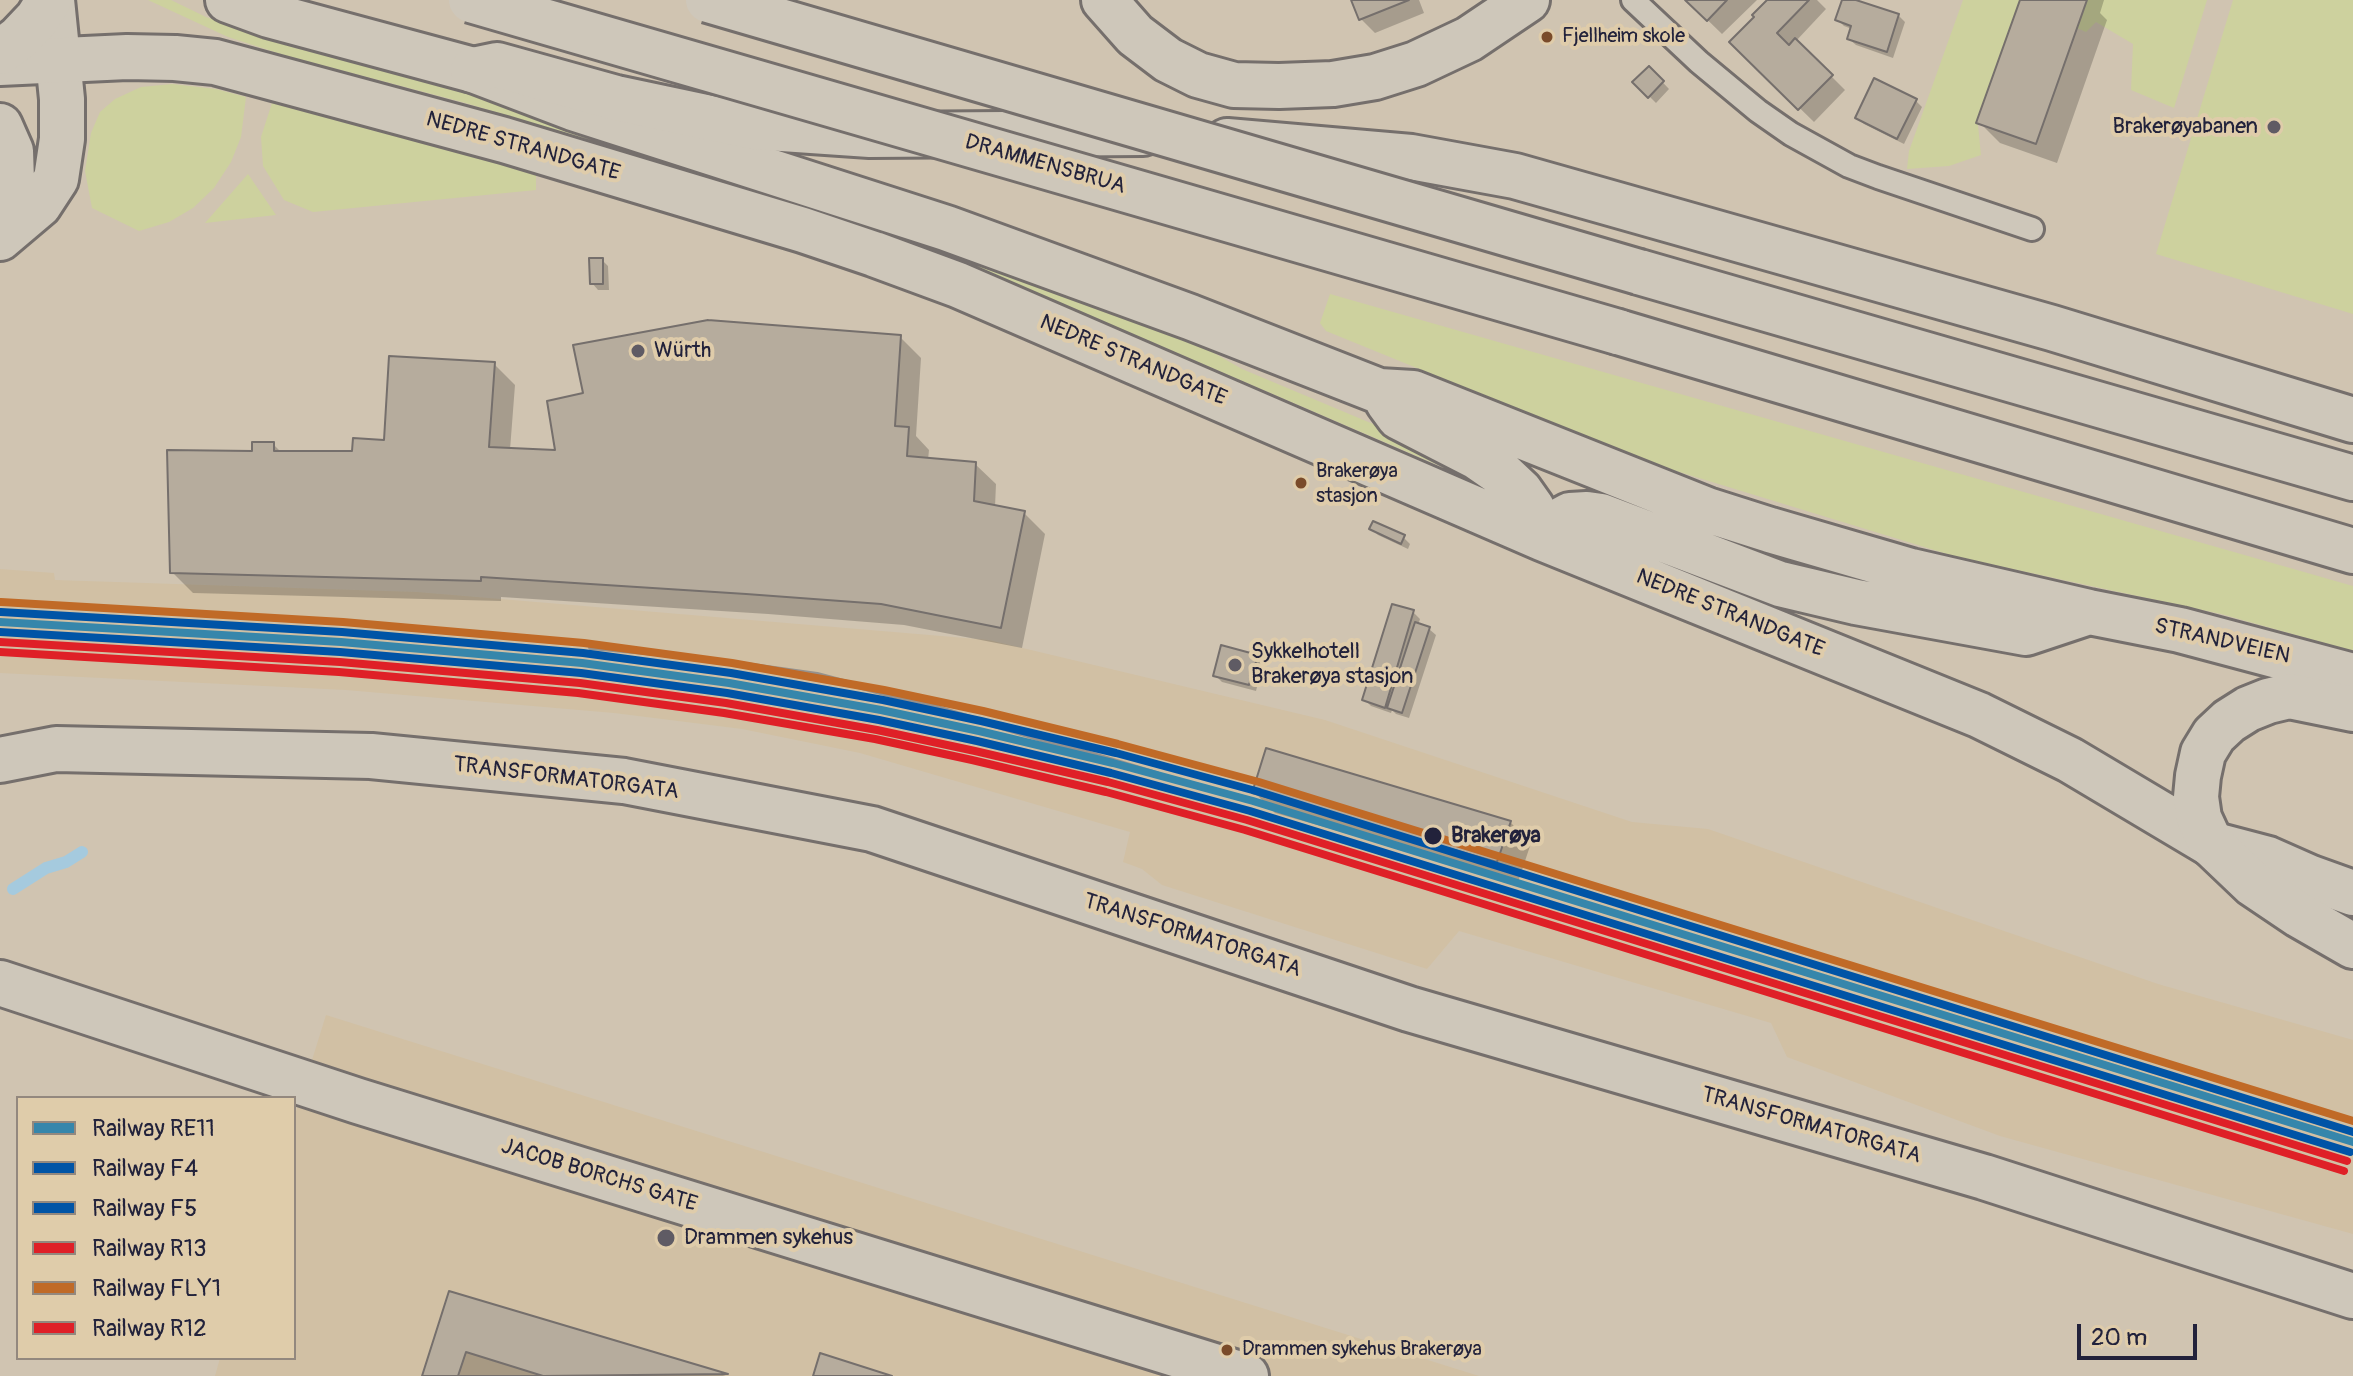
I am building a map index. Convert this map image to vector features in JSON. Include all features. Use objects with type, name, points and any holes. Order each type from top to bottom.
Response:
[{"type":"main road","points":[[0,52],[19,38],[50,0]]},
{"type":"main road","points":[[0,238],[39,205],[56,179],[62,139],[59,60],[50,0]]},
{"type":"main road","points":[[228,0],[269,15],[473,70],[573,108],[946,228],[1190,317],[1379,391],[1413,393],[1707,510],[1911,571],[2089,612]]},
{"type":"main road","name":"DRAMMENSBRUA","points":[[471,0],[1618,332],[2353,551]]},
{"type":"main road","points":[[708,0],[2353,478]]},
{"type":"main road","points":[[1104,0],[1135,35],[1168,60],[1198,75],[1234,85],[1279,86],[1333,84],[1375,77],[1416,64],[1469,39],[1527,0]]},
{"type":"main road","name":"NEDRE STRANDGATE","points":[[0,63],[175,58],[215,62],[504,140],[803,230],[958,285],[1542,538],[2002,726],[2070,760],[2211,844]]},
{"type":"main road","points":[[473,70],[497,65],[616,98],[753,127],[870,135],[1128,132],[1411,157],[1515,176],[2052,328],[2353,420]]},
{"type":"main road","points":[[0,126],[11,151],[12,181],[0,238]]},
{"type":"main road","points":[[1379,391],[1399,417],[1455,445],[1503,475],[1532,508],[1542,538],[1570,515],[1587,514],[1601,516],[1780,584],[1829,596],[2026,633],[2089,612]]},
{"type":"main road","name":"STRANDVEIEN","points":[[2089,612],[2180,630],[2353,676]]},
{"type":"main road","points":[[2353,709],[2289,696],[2248,709],[2214,735],[2203,753],[2196,797],[2199,818],[2211,844],[2253,884],[2353,946]]},
{"type":"main road","name":"TRANSFORMATORGATA","points":[[0,760],[56,749],[371,756],[624,781],[872,829],[1409,1009],[1984,1177],[2353,1296]]},
{"type":"main road","points":[[2211,844],[2268,859],[2353,893]]},
{"type":"main road","name":"JACOB BORCHS GATE","points":[[0,983],[358,1101],[1246,1376]]},
{"type":"lane","points":[[1633,0],[1699,62],[1791,134],[1849,166],[2032,229]]},
{"type":"shaded area","points":[[0,569],[54,573],[55,580],[417,592],[989,640],[1325,720],[1632,822],[1708,829],[2158,984],[2353,1040],[2353,1234],[2000,1136],[1787,1057],[1771,1023],[1459,931],[1427,969],[1162,885],[1142,869],[1123,862],[1130,832],[860,753],[742,729],[614,713],[346,690],[0,673]]},
{"type":"shaded area","name":"Drammen sykehus","points":[[326,1015],[1479,1376],[215,1376],[219,1360],[296,1360],[296,1112]]},
{"type":"green space","points":[[148,0],[171,0],[206,17],[292,47],[446,87],[757,179],[1151,317],[1242,369],[1454,458],[1482,484],[1005,279],[785,198],[462,102],[287,56],[228,37]]},
{"type":"green space","points":[[1963,0],[2020,0],[1978,125],[1981,155],[1949,166],[1907,169],[1909,151]]},
{"type":"green space","points":[[2087,0],[2207,0],[2174,108],[2131,90],[2133,44],[2096,22],[2086,32],[2077,28]]},
{"type":"green space","name":"Brakerøyabanen","points":[[2233,0],[2353,0],[2353,314],[2156,254]]},
{"type":"green space","points":[[172,84],[216,89],[246,97],[241,137],[231,162],[214,188],[193,208],[169,222],[139,231],[92,208],[85,171],[91,133],[100,112],[115,99],[141,87]]},
{"type":"green space","points":[[272,103],[536,174],[536,190],[313,212],[284,200],[263,166],[261,137]]},
{"type":"green space","points":[[248,174],[276,215],[205,223]]},
{"type":"green space","points":[[1330,294],[2353,586],[2353,651],[2221,614],[1957,557],[1650,463],[1326,331],[1320,323]]},
{"type":"building","points":[[1351,0],[1409,0],[1359,20]]},
{"type":"building","points":[[1685,0],[1727,0],[1707,21]]},
{"type":"building","points":[[1767,0],[1809,0],[1777,33],[1789,45],[1795,38],[1833,75],[1798,110],[1729,42]]},
{"type":"building","points":[[1842,0],[1856,0],[1899,14],[1887,52],[1847,39],[1851,26],[1835,20]]},
{"type":"building","points":[[2020,0],[2087,0],[2036,144],[1976,123]]},
{"type":"building","points":[[1649,66],[1664,81],[1648,98],[1632,82]]},
{"type":"building","points":[[1874,78],[1917,99],[1897,139],[1855,118]]},
{"type":"building","points":[[589,258],[603,258],[603,284],[590,284]]},
{"type":"building","points":[[708,320],[901,335],[895,426],[909,427],[907,456],[976,462],[974,501],[1025,511],[1001,628],[881,604],[746,594],[481,577],[481,581],[170,573],[167,450],[252,451],[252,442],[274,442],[274,451],[352,451],[353,438],[384,440],[389,356],[495,362],[489,447],[555,450],[547,401],[583,393],[573,345]]},
{"type":"building","points":[[1373,521],[1405,535],[1401,544],[1369,529]]},
{"type":"building","points":[[1392,604],[1414,610],[1385,708],[1362,700]]},
{"type":"building","points":[[1415,622],[1430,627],[1402,713],[1387,708]]},
{"type":"building","name":"Sykkelhotell Brakerøya stasjon","points":[[1221,645],[1258,655],[1249,685],[1213,676]]},
{"type":"building","points":[[1266,748],[1511,821],[1497,862],[1252,793]]},
{"type":"building","points":[[449,1291],[728,1374],[543,1376],[466,1352],[458,1376],[422,1376]]},
{"type":"building","points":[[466,1352],[543,1376],[458,1376]]},
{"type":"building","points":[[466,1352],[543,1376],[458,1376]]},
{"type":"building","points":[[820,1353],[892,1376],[813,1376]]},
{"type":"waterway","points":[[13,889],[46,868],[66,862],[82,852]]},
{"type":"railway","points":[[591,647],[817,675],[1157,774]]},
{"type":"rail line","name":"FLY1","points":[[1,602],[343,622],[584,643],[732,663],[983,711],[1259,782],[2353,1121]]},
{"type":"rail line","name":"F5","points":[[1,612],[342,632],[583,653],[731,673],[981,721],[1256,791],[2353,1132]]},
{"type":"rail line","name":"RE11","points":[[0,622],[341,642],[582,663],[729,683],[979,731],[1253,801],[2353,1142]]},
{"type":"rail line","name":"F4","points":[[0,632],[340,652],[581,673],[727,693],[977,741],[1250,811],[2350,1152]]},
{"type":"rail line","name":"R13","points":[[0,642],[340,662],[580,683],[726,703],[975,751],[1108,782],[1247,820],[2347,1161]]},
{"type":"rail line","name":"R12","points":[[0,652],[339,672],[578,693],[724,713],[875,739],[972,760],[1245,830],[2344,1171]]},
{"type":"place","name":"Fjellheim skole","points":[[1547,37]]},
{"type":"place","name":"Brakerøyabanen","points":[[2274,127]]},
{"type":"place","name":"Würth","points":[[638,351]]},
{"type":"place","name":"Brakerøya stasjon","points":[[1301,483]]},
{"type":"place","name":"Sykkelhotell Brakerøya stasjon","points":[[1235,665]]},
{"type":"place","name":"Brakerøya","points":[[1433,836]]},
{"type":"place","name":"Drammen sykehus","points":[[666,1238]]},
{"type":"place","name":"Drammen sykehus Brakerøya","points":[[1227,1350]]}]
